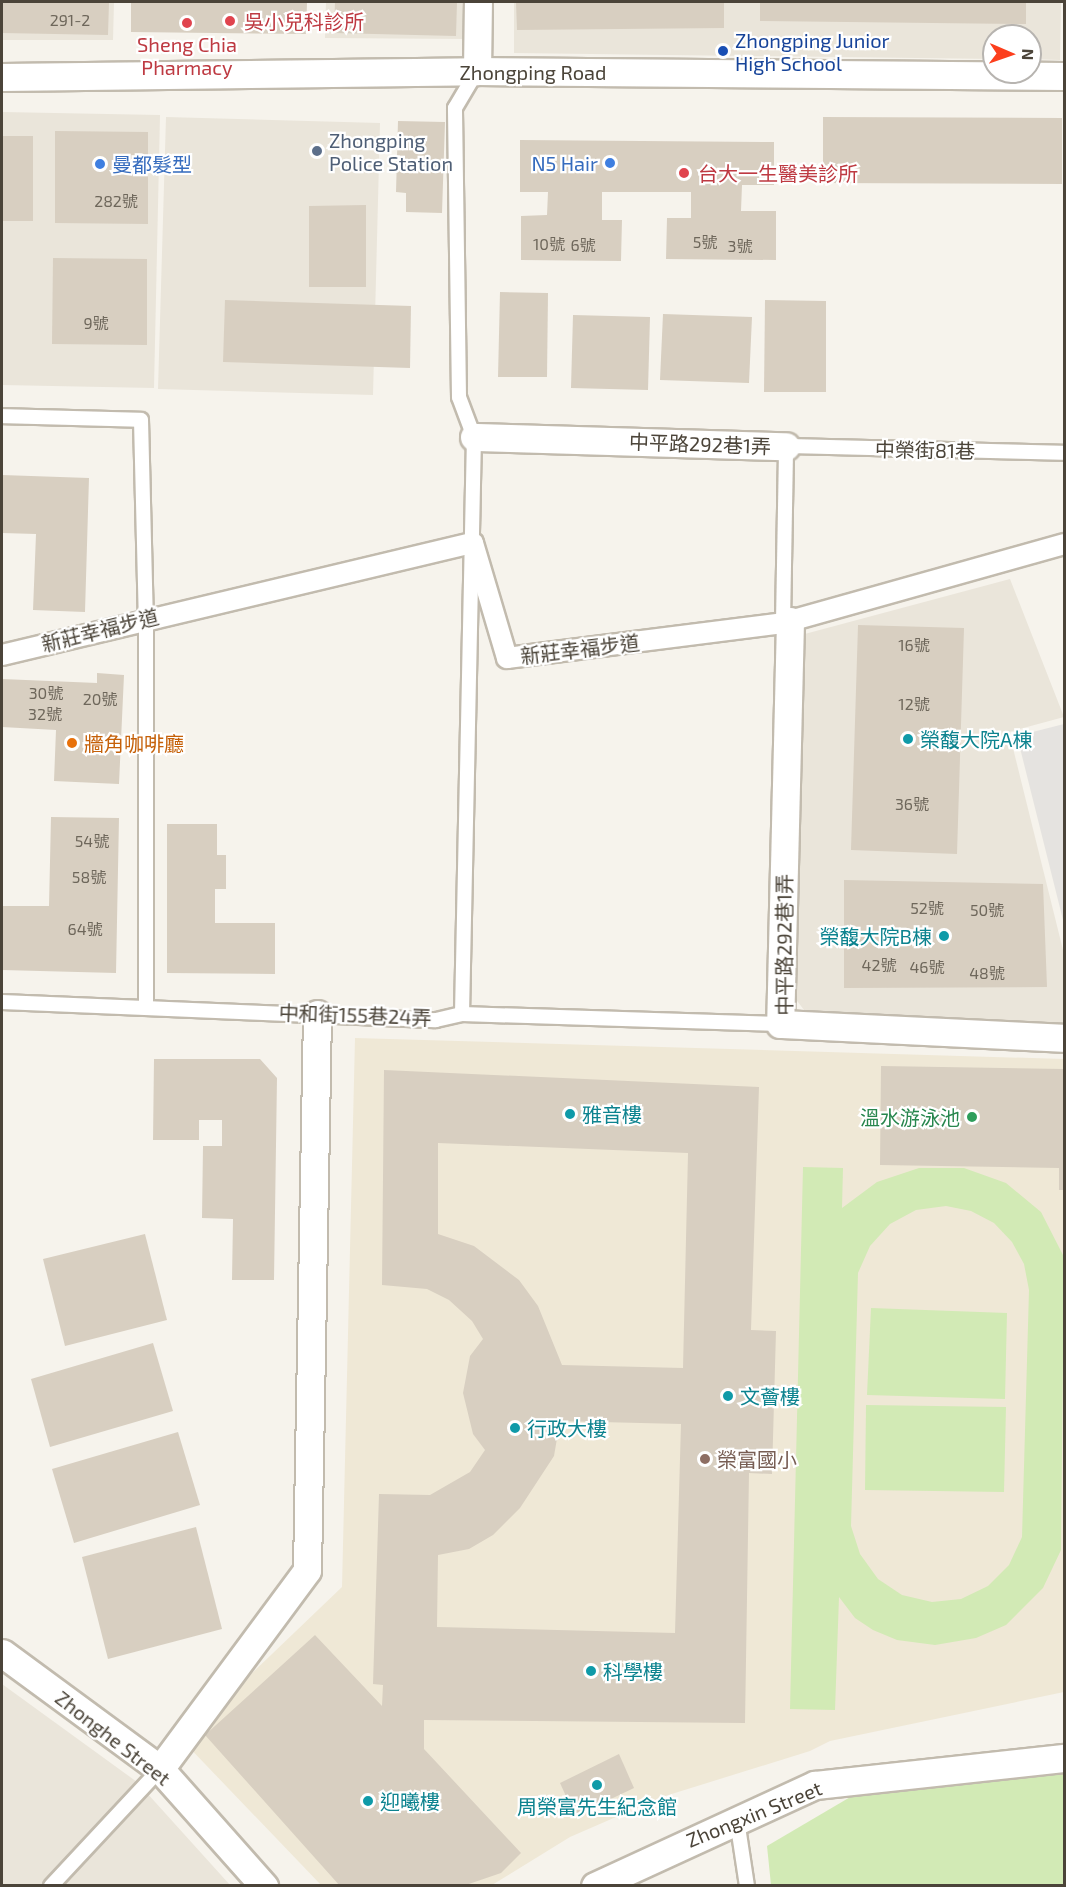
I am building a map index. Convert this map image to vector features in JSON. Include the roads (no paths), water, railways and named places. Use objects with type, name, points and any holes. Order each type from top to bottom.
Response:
[{"type":"street","points":[[477,71],[478,2]]},
{"type":"street","name":"Zhongping Road","points":[[2,77],[477,71],[1065,76]]},
{"type":"street","name":"中平路292巷1弄","points":[[474,437],[786,446]]},
{"type":"street","name":"新莊幸福步道","points":[[2,655],[146,618],[472,543],[507,658],[786,622],[1065,544]]},
{"type":"street","name":"中平路292巷1弄","points":[[786,622],[780,1024],[1065,1038]]},
{"type":"street","points":[[160,1769],[307,1570],[317,1014]]},
{"type":"street","name":"Zhonghe Street","points":[[2,1653],[160,1769],[264,1886]]},
{"type":"street","name":"Zhongxin Street","points":[[595,1886],[815,1785],[1065,1758]]},
{"type":"lane","points":[[462,1014],[474,437],[459,397],[455,108],[477,71]]},
{"type":"lane","points":[[2,416],[141,420],[146,618],[146,1006]]},
{"type":"lane","name":"中榮街81巷","points":[[786,446],[1065,453]]},
{"type":"lane","name":"中平路292巷1弄","points":[[786,446],[786,622]]},
{"type":"lane","name":"中和街155巷24弄","points":[[2,1002],[146,1006],[436,1020],[462,1014],[780,1024]]},
{"type":"lane","points":[[51,1886],[160,1769]]},
{"type":"lane","points":[[737,1820],[747,1886]]},
{"type":"place","name":"吳小兒科診所","points":[[230,21]]},
{"type":"place","name":"Sheng Chia Pharmacy","points":[[187,23]]},
{"type":"place","name":"Zhongping Junior High School","points":[[723,51]]},
{"type":"place","name":"Zhongping Police Station","points":[[317,151]]},
{"type":"place","name":"N5 Hair","points":[[610,163]]},
{"type":"place","name":"曼都髮型","points":[[100,164]]},
{"type":"place","name":"台大一生醫美診所","points":[[684,173]]},
{"type":"place","name":"榮馥大院A棟","points":[[908,739]]},
{"type":"place","name":"牆角咖啡廳","points":[[72,743]]},
{"type":"place","name":"榮馥大院B棟","points":[[944,936]]},
{"type":"place","name":"雅音樓","points":[[570,1114]]},
{"type":"place","name":"溫水游泳池","points":[[972,1117]]},
{"type":"place","name":"文薈樓","points":[[728,1396]]},
{"type":"place","name":"行政大樓","points":[[515,1428]]},
{"type":"place","name":"榮富國小","points":[[705,1459]]},
{"type":"place","name":"科學樓","points":[[591,1671]]},
{"type":"place","name":"周榮富先生紀念館","points":[[597,1785]]},
{"type":"place","name":"迎曦樓","points":[[368,1801]]}]
